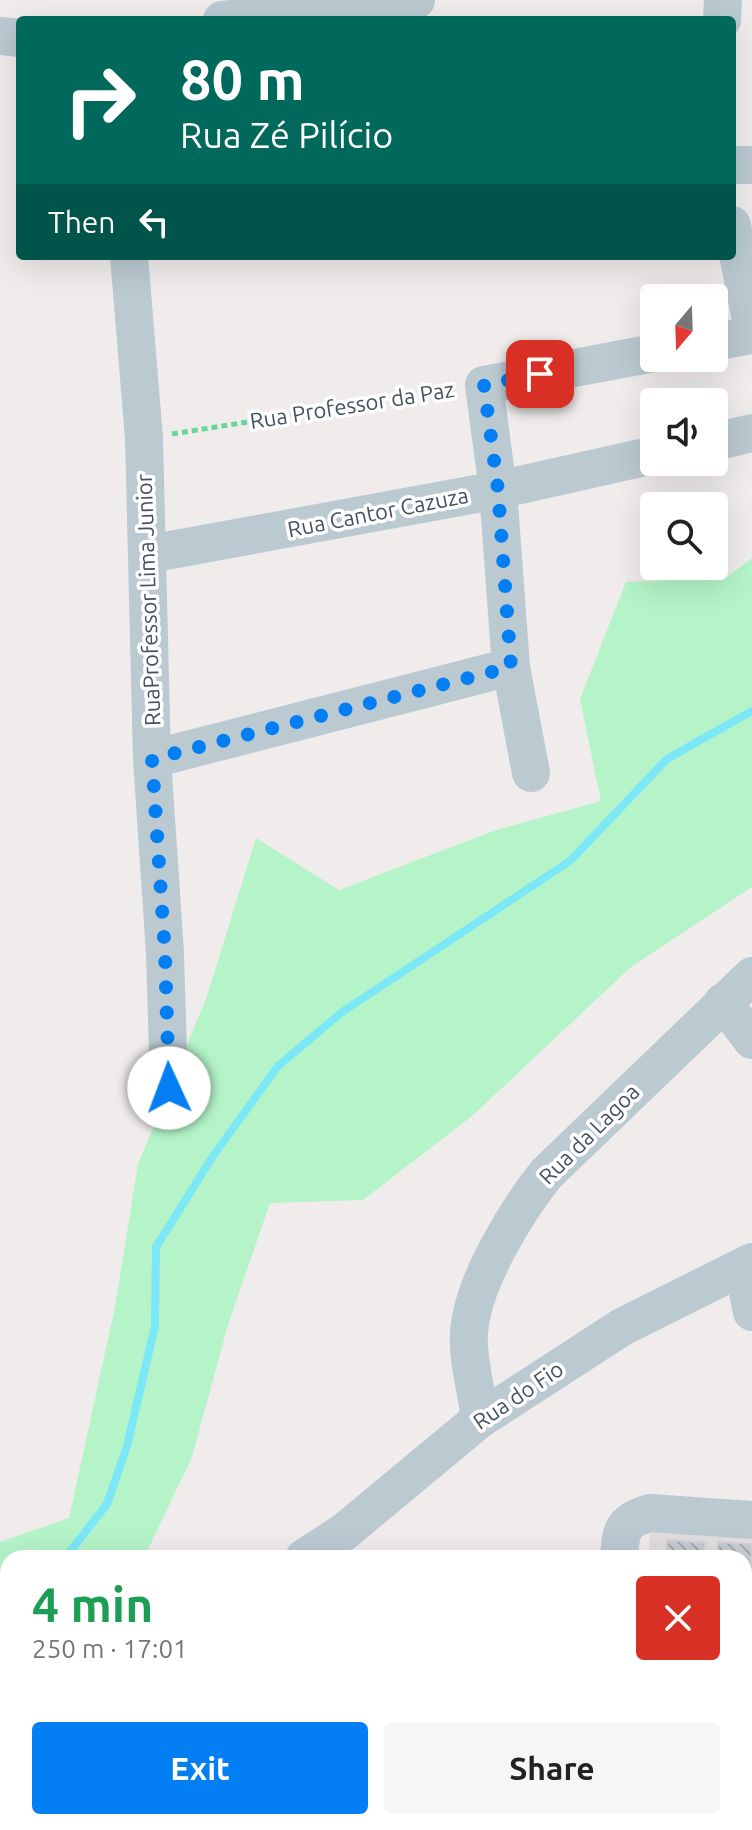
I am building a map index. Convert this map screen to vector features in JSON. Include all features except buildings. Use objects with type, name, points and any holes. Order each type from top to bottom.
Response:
[{"type":"street","points":[[261,16],[416,0]]},
{"type":"street","points":[[736,245],[752,324]]},
{"type":"street","name":"RuaProfessor Lima Junior","points":[[129,260],[144,438],[152,759],[165,953],[169,1088]]},
{"type":"street","points":[[728,339],[752,335]]},
{"type":"street","name":"Rua Professor da Paz","points":[[484,385],[640,356]]},
{"type":"street","points":[[484,385],[498,490],[511,667],[531,773]]},
{"type":"street","points":[[728,439],[752,433]]},
{"type":"street","name":"Rua Cantor Cazuza","points":[[149,554],[498,490],[640,458]]},
{"type":"street","points":[[152,759],[511,667]]},
{"type":"street","name":"Rua da Lagoa","points":[[480,1419],[469,1333],[492,1258],[529,1195],[546,1174],[752,976]]},
{"type":"street","points":[[723,1002],[752,1040]]},
{"type":"street","points":[[748,1264],[752,1312]]},
{"type":"street","name":"Rua do Fio","points":[[316,1550],[344,1532],[480,1419],[622,1327],[748,1264]]},
{"type":"street","points":[[619,1550],[620,1537],[626,1524],[634,1517],[650,1513],[752,1520]]},
{"type":"path","name":"Rua Professor da Paz","points":[[144,438],[484,385]]},
{"type":"shaded area","points":[[650,1528],[752,1531],[752,1550],[649,1550]]},
{"type":"green space","points":[[752,558],[752,887],[631,967],[472,1116],[363,1200],[270,1203],[228,1325],[192,1457],[148,1550],[0,1550],[0,1542],[69,1518],[115,1307],[138,1164],[207,996],[256,838],[339,890],[496,830],[601,801],[580,699],[626,582],[728,580],[728,576]]},
{"type":"waterway","points":[[71,1550],[107,1504],[127,1446],[155,1326],[156,1247],[213,1156],[278,1066],[342,1012],[570,861],[667,759],[752,711]]},
{"type":"route","points":[[169,1088],[165,953],[152,759],[511,667],[498,490],[484,385],[540,374]]}]
